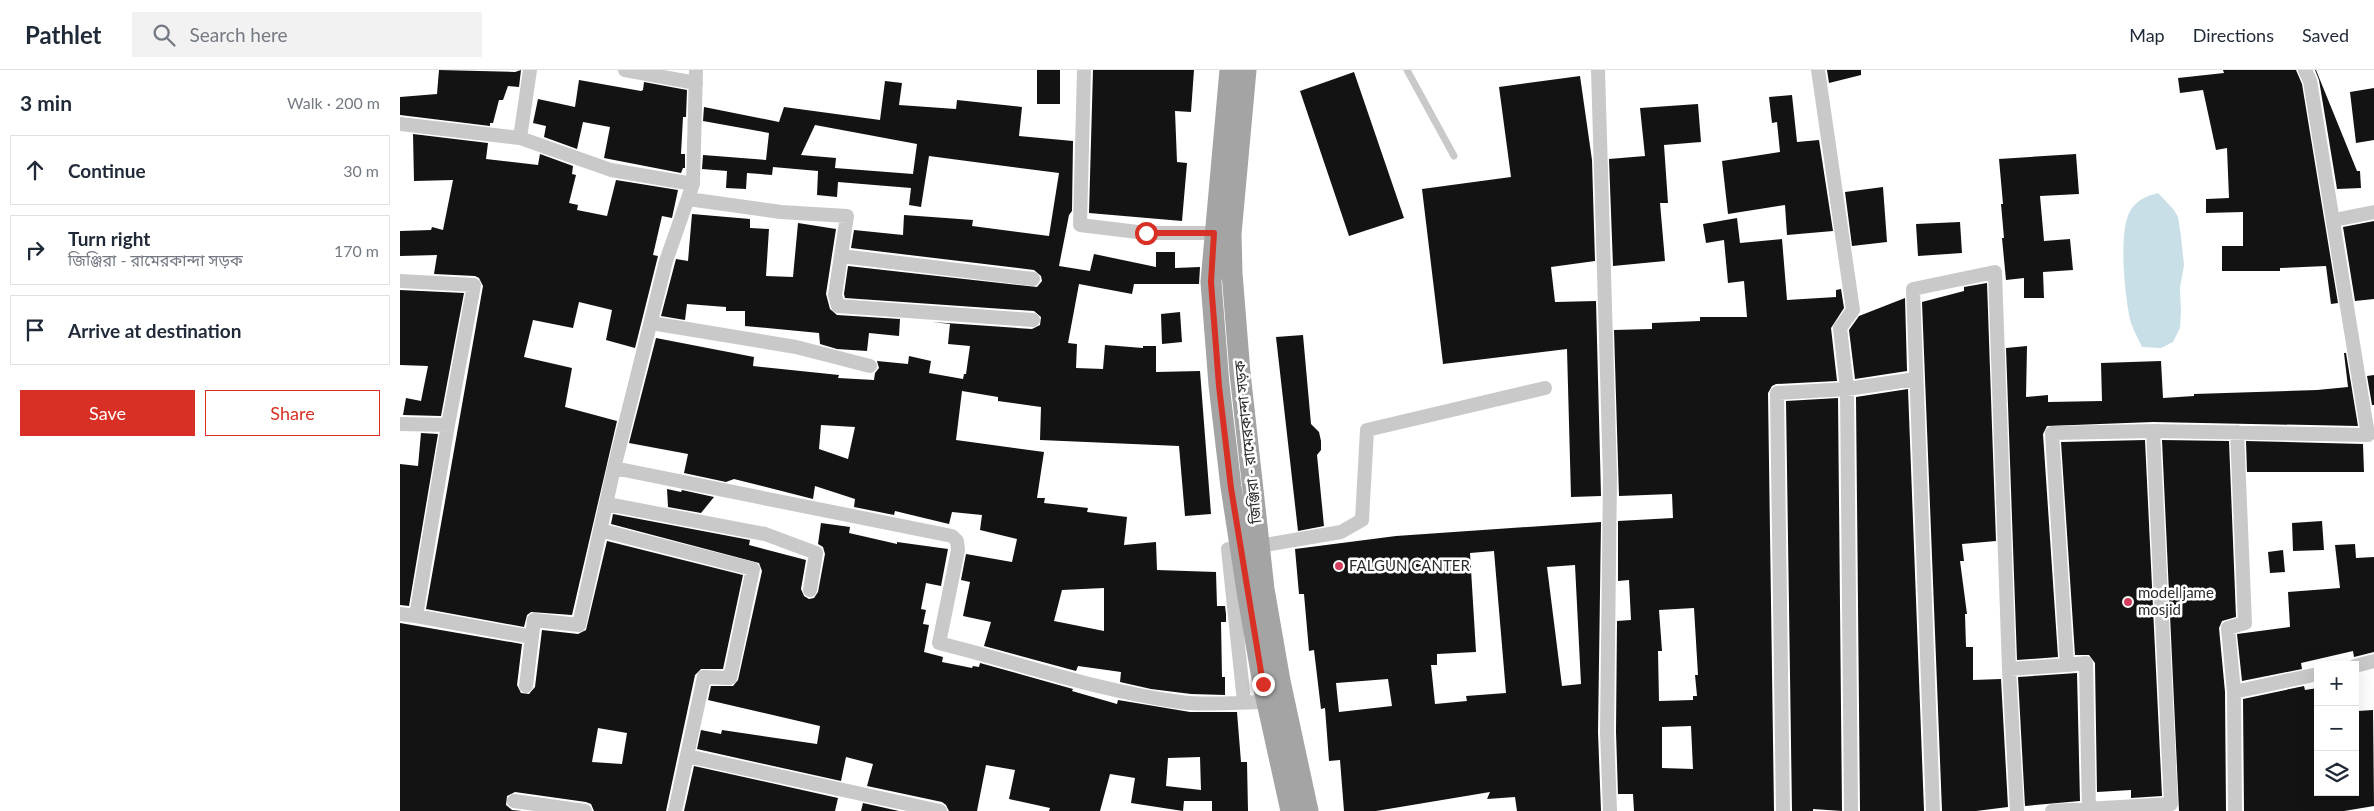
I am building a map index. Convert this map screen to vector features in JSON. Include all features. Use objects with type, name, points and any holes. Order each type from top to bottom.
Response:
[{"type":"main road","name":"জিঞ্জিরা - রামেরকান্দা সড়ক","points":[[1230,70],[1227,183],[1240,373],[1264,589],[1280,681],[1308,811]]},
{"type":"main road","name":"জিঞ্জিরা - রামেরকান্দা সড়ক","points":[[1246,70],[1227,183],[1214,233],[1211,282],[1219,386],[1233,497],[1267,702],[1291,811]]},
{"type":"street","points":[[520,138],[530,70]]},
{"type":"street","points":[[526,686],[534,620],[579,625],[614,468],[666,261],[693,184],[696,76],[625,70]]},
{"type":"street","points":[[1084,70],[1080,225],[1146,233],[1214,233]]},
{"type":"street","points":[[1598,70],[1610,476],[1607,732],[1610,811]]},
{"type":"street","points":[[1818,70],[1852,310],[1840,328],[1847,389],[1851,811]]},
{"type":"street","points":[[2066,665],[2052,434],[2153,431],[2368,435],[2334,220],[2310,81],[2305,70]]},
{"type":"street","points":[[400,124],[520,138],[611,170],[693,184]]},
{"type":"street","points":[[688,199],[780,212],[847,216],[836,295],[838,306],[1033,320]]},
{"type":"street","points":[[2334,220],[2374,212]]},
{"type":"street","points":[[841,256],[1033,279]]},
{"type":"street","points":[[1933,811],[1913,289],[1995,272],[2008,669],[2016,811]]},
{"type":"street","points":[[400,281],[474,285],[416,616]]},
{"type":"street","points":[[651,323],[796,347],[870,366]]},
{"type":"street","points":[[1784,811],[1776,393],[1847,389],[1916,380]]},
{"type":"street","points":[[1259,546],[1341,532],[1362,520],[1367,430],[1545,388]]},
{"type":"street","points":[[400,424],[448,425]]},
{"type":"street","points":[[2052,811],[2172,804],[2153,431]]},
{"type":"street","points":[[2235,811],[2234,692],[2228,628],[2245,623],[2237,432]]},
{"type":"street","points":[[614,468],[952,536],[957,541],[958,550],[939,643],[1000,658],[1100,687],[1182,702],[1267,702]]},
{"type":"street","points":[[607,504],[765,534],[807,549],[816,553],[810,590]]},
{"type":"street","points":[[600,530],[753,570],[730,678],[704,677],[675,811]]},
{"type":"street","points":[[1228,549],[1244,702]]},
{"type":"street","points":[[400,614],[532,637]]},
{"type":"street","points":[[2359,665],[2374,662]]},
{"type":"street","points":[[2008,669],[2086,663],[2089,810]]},
{"type":"street","points":[[2234,692],[2314,675]]},
{"type":"street","points":[[687,756],[940,811]]},
{"type":"street","points":[[514,801],[585,811]]},
{"type":"lane","points":[[1407,70],[1454,156]]},
{"type":"water","points":[[2158,193],[2178,217],[2184,265],[2180,288],[2180,328],[2173,342],[2161,348],[2142,347],[2130,319],[2124,279],[2123,245],[2127,217],[2132,208],[2137,202]]},
{"type":"building","points":[[439,70],[515,72],[521,70],[519,87],[508,86],[503,100],[499,100],[493,123],[490,123],[490,126],[400,115],[400,97],[437,94]]},
{"type":"building","points":[[1037,70],[1060,70],[1060,104],[1037,104]]},
{"type":"building","points":[[1093,70],[1194,70],[1191,112],[1175,111],[1177,162],[1187,163],[1182,221],[1089,213]]},
{"type":"building","points":[[1827,70],[1861,70],[1861,75],[1829,83]]},
{"type":"building","points":[[2223,70],[2296,70],[2302,84],[2338,303],[2331,304],[2326,266],[2280,268],[2280,271],[2222,271],[2222,246],[2243,246],[2243,212],[2206,213],[2206,199],[2229,198],[2227,148],[2216,150],[2203,90],[2180,93],[2178,78],[2224,73]]},
{"type":"building","points":[[2315,70],[2357,171],[2360,171],[2361,188],[2337,189],[2319,80]]},
{"type":"building","points":[[1354,72],[1404,218],[1349,236],[1300,91]]},
{"type":"building","points":[[1580,76],[1592,160],[1595,261],[1551,267],[1555,302],[1596,301],[1601,496],[1571,497],[1567,349],[1443,364],[1422,189],[1511,177],[1499,87]]},
{"type":"building","points":[[579,80],[641,91],[643,90],[644,82],[687,90],[686,117],[683,117],[681,154],[685,154],[685,168],[683,168],[681,173],[604,158],[610,127],[583,122],[577,149],[544,137],[546,126],[533,123],[538,99],[575,107]]},
{"type":"building","points":[[885,81],[902,83],[899,105],[956,109],[957,100],[1022,107],[1019,136],[1073,141],[1072,211],[1069,215],[1059,266],[1090,271],[1094,254],[1156,267],[1156,252],[1175,252],[1175,268],[1200,267],[1199,284],[1134,284],[1132,294],[1079,284],[1068,343],[1077,344],[1076,368],[1103,369],[1105,345],[1143,348],[1143,346],[1156,346],[1156,372],[1200,371],[1211,514],[1185,516],[1179,446],[1040,440],[1041,407],[998,401],[998,397],[962,391],[956,440],[1044,452],[1037,498],[1045,498],[1044,503],[1088,508],[1087,512],[1127,517],[1124,545],[1156,542],[1157,570],[1216,572],[1217,606],[1225,606],[1226,614],[1226,622],[1221,622],[1222,677],[1225,677],[1225,695],[1191,694],[1151,689],[1120,682],[1121,672],[1078,666],[1076,671],[984,646],[991,622],[963,616],[970,582],[961,580],[966,554],[1012,562],[1017,539],[980,530],[982,515],[952,512],[949,524],[895,511],[894,515],[854,507],[855,499],[815,486],[813,499],[734,479],[726,482],[684,473],[688,454],[629,443],[656,338],[754,357],[753,366],[839,375],[838,378],[874,380],[875,373],[879,368],[877,361],[908,364],[909,356],[931,361],[929,373],[963,379],[964,374],[966,374],[970,346],[948,344],[950,324],[932,322],[1032,329],[1040,325],[1041,317],[1034,311],[845,298],[844,294],[848,266],[1037,287],[1042,281],[1041,276],[1034,270],[851,248],[854,230],[903,235],[904,215],[973,220],[972,226],[1049,236],[1059,173],[929,156],[921,207],[909,205],[911,188],[838,182],[837,197],[817,195],[818,171],[773,167],[772,175],[747,173],[746,189],[726,188],[727,171],[702,169],[703,155],[766,160],[769,133],[703,121],[704,107],[779,122],[784,107],[880,120]],"holes":[[[815,125],[917,144],[913,174],[835,168],[836,158],[801,155]],[[821,425],[855,427],[848,459],[819,449]],[[1104,588],[1104,631],[1054,621],[1062,590]]]},
{"type":"building","points":[[2374,88],[2374,140],[2356,143],[2350,92]]},
{"type":"building","points":[[1792,95],[1797,142],[1819,140],[1833,231],[1787,235],[1785,205],[1728,214],[1722,161],[1780,152],[1777,122],[1772,123],[1769,97]]},
{"type":"building","points":[[1698,104],[1701,142],[1664,145],[1668,203],[1660,203],[1665,261],[1613,266],[1609,159],[1645,156],[1640,108]]},
{"type":"building","points":[[413,134],[488,143],[486,159],[538,165],[540,154],[573,166],[572,174],[576,175],[569,203],[578,205],[577,210],[607,216],[616,180],[678,190],[672,218],[662,216],[653,255],[658,256],[635,348],[606,340],[612,310],[579,302],[573,328],[533,320],[524,357],[572,368],[565,407],[617,421],[572,615],[531,612],[527,615],[524,627],[426,609],[483,286],[479,278],[475,276],[434,274],[437,255],[400,256],[400,231],[431,230],[432,227],[443,230],[453,180],[414,181]]},
{"type":"building","points":[[2076,154],[2079,194],[2040,196],[2044,241],[2070,239],[2073,270],[2043,272],[2044,298],[2024,298],[2024,278],[2006,280],[2002,238],[2004,238],[2001,204],[2003,204],[1999,159]]},
{"type":"building","points":[[1883,187],[1887,242],[1852,246],[1845,192]]},
{"type":"building","points":[[692,214],[750,219],[750,228],[769,229],[766,276],[793,277],[798,223],[836,229],[826,294],[830,309],[837,315],[900,319],[899,336],[869,333],[867,351],[837,349],[820,344],[819,333],[745,326],[745,311],[726,311],[726,307],[687,304],[685,320],[661,316],[676,259],[688,261]]},
{"type":"building","points":[[1737,218],[1740,243],[1782,239],[1787,300],[1836,297],[1836,290],[1841,289],[1844,308],[1831,328],[1837,381],[1776,384],[1772,386],[1768,393],[1774,811],[1634,811],[1633,794],[1618,794],[1616,732],[1617,621],[1631,620],[1629,580],[1618,581],[1618,521],[1673,518],[1672,494],[1619,496],[1614,330],[1652,329],[1652,323],[1700,321],[1700,317],[1747,317],[1744,281],[1728,283],[1724,240],[1706,243],[1703,224]],"holes":[[[1694,608],[1698,675],[1695,675],[1697,696],[1693,696],[1693,700],[1659,701],[1658,651],[1662,651],[1659,610]],[[1691,726],[1693,769],[1662,768],[1662,727]]]},
{"type":"building","points":[[2374,221],[2374,299],[2355,301],[2343,227]]},
{"type":"building","points":[[1960,222],[1962,253],[1918,256],[1916,224]]},
{"type":"building","points":[[1987,283],[1996,541],[1962,544],[1964,561],[1960,561],[1967,614],[1965,614],[1966,647],[1973,647],[1973,680],[2001,679],[2008,807],[1976,811],[1942,811],[1922,302],[1964,291],[1964,287]]},
{"type":"building","points":[[400,290],[464,293],[441,416],[403,415],[406,398],[421,401],[428,366],[400,365]]},
{"type":"building","points":[[1905,298],[1907,371],[1855,379],[1849,330],[1859,316]]},
{"type":"building","points":[[1180,312],[1182,342],[1162,344],[1161,314]]},
{"type":"building","points":[[1303,335],[1311,424],[1319,432],[1321,441],[1321,450],[1317,455],[1324,526],[1298,531],[1276,337]]},
{"type":"building","points":[[2027,346],[2026,397],[2048,395],[2048,402],[2102,401],[2101,363],[2161,361],[2163,398],[2194,396],[2194,394],[2317,390],[2348,387],[2344,353],[2346,353],[2358,426],[2153,422],[2047,426],[2043,434],[2058,657],[2017,660],[2006,348]]},
{"type":"building","points":[[2374,375],[2374,405],[2372,405],[2367,376]]},
{"type":"building","points":[[1908,389],[1924,811],[1860,811],[1856,397]]},
{"type":"building","points":[[1838,398],[1842,811],[1813,809],[1813,811],[1792,811],[1786,401]]},
{"type":"building","points":[[421,433],[438,434],[409,606],[400,605],[400,464],[418,466]]},
{"type":"building","points":[[2145,440],[2162,796],[2131,798],[2131,790],[2097,792],[2095,663],[2089,655],[2075,655],[2061,442]]},
{"type":"building","points":[[2162,440],[2229,441],[2236,617],[2222,621],[2219,628],[2225,692],[2226,811],[2179,811]]},
{"type":"building","points":[[2246,441],[2363,444],[2364,472],[2247,472]]},
{"type":"building","points":[[667,489],[681,492],[682,490],[714,497],[701,513],[668,507]]},
{"type":"building","points":[[613,514],[750,540],[749,545],[806,560],[801,589],[804,596],[809,599],[814,598],[818,592],[825,554],[823,547],[818,544],[821,523],[850,527],[849,533],[897,544],[897,542],[948,549],[941,586],[926,583],[921,609],[926,610],[923,624],[929,625],[924,652],[943,657],[942,662],[972,668],[973,666],[979,667],[980,663],[1073,689],[1072,691],[1117,704],[1118,700],[1190,712],[1237,712],[1241,762],[1247,762],[1248,811],[1212,811],[1212,801],[1184,801],[1183,811],[1131,803],[1135,778],[1110,774],[1100,811],[1049,811],[1050,808],[1009,799],[1015,770],[986,765],[977,811],[949,811],[942,802],[867,786],[873,764],[846,757],[841,781],[697,749],[701,730],[721,734],[722,730],[817,744],[820,726],[708,700],[711,686],[733,686],[738,680],[762,571],[759,563],[611,524]],"holes":[[[1200,757],[1201,790],[1166,786],[1168,758]]]},
{"type":"building","points":[[2322,521],[2324,550],[2293,551],[2292,523]]},
{"type":"building","points":[[1601,522],[1598,732],[1601,811],[1517,811],[1515,797],[1487,799],[1490,792],[1376,811],[1344,811],[1340,760],[1329,761],[1325,708],[1321,709],[1314,650],[1309,651],[1304,594],[1299,594],[1295,549],[1396,536]],"holes":[[[1494,551],[1506,693],[1466,696],[1467,701],[1435,704],[1431,665],[1437,665],[1437,654],[1476,652],[1470,553]],[[1575,565],[1581,684],[1562,686],[1547,567]],[[1388,679],[1392,706],[1339,712],[1336,683]]]},
{"type":"building","points":[[607,541],[743,575],[723,669],[701,669],[695,675],[666,811],[594,811],[591,804],[586,802],[515,792],[507,796],[506,805],[512,810],[522,811],[400,811],[400,623],[522,644],[517,685],[521,693],[529,694],[535,687],[542,630],[578,634],[586,630]],"holes":[[[598,728],[627,733],[622,764],[592,762]]]},
{"type":"building","points":[[2355,544],[2356,558],[2374,557],[2374,652],[2354,657],[2353,651],[2301,663],[2302,669],[2242,681],[2237,634],[2290,627],[2288,592],[2340,588],[2335,545]]},
{"type":"building","points":[[2283,550],[2285,572],[2270,573],[2268,552]]},
{"type":"building","points":[[2077,673],[2080,801],[2025,806],[2018,677]]},
{"type":"building","points":[[2304,686],[2305,690],[2314,689],[2314,796],[2359,796],[2359,711],[2373,710],[2374,806],[2344,811],[2244,811],[2243,699]]},
{"type":"building","points":[[694,766],[838,798],[835,811],[684,811]]},
{"type":"building","points":[[863,803],[899,811],[861,811]]},
{"type":"place","name":"FALGUN CANTER","points":[[1339,566]]},
{"type":"place","name":"model jame mosjid","points":[[2128,602]]},
{"type":"route","points":[[1146,233],[1214,233],[1211,282],[1219,386],[1231,488],[1263,684]]}]
